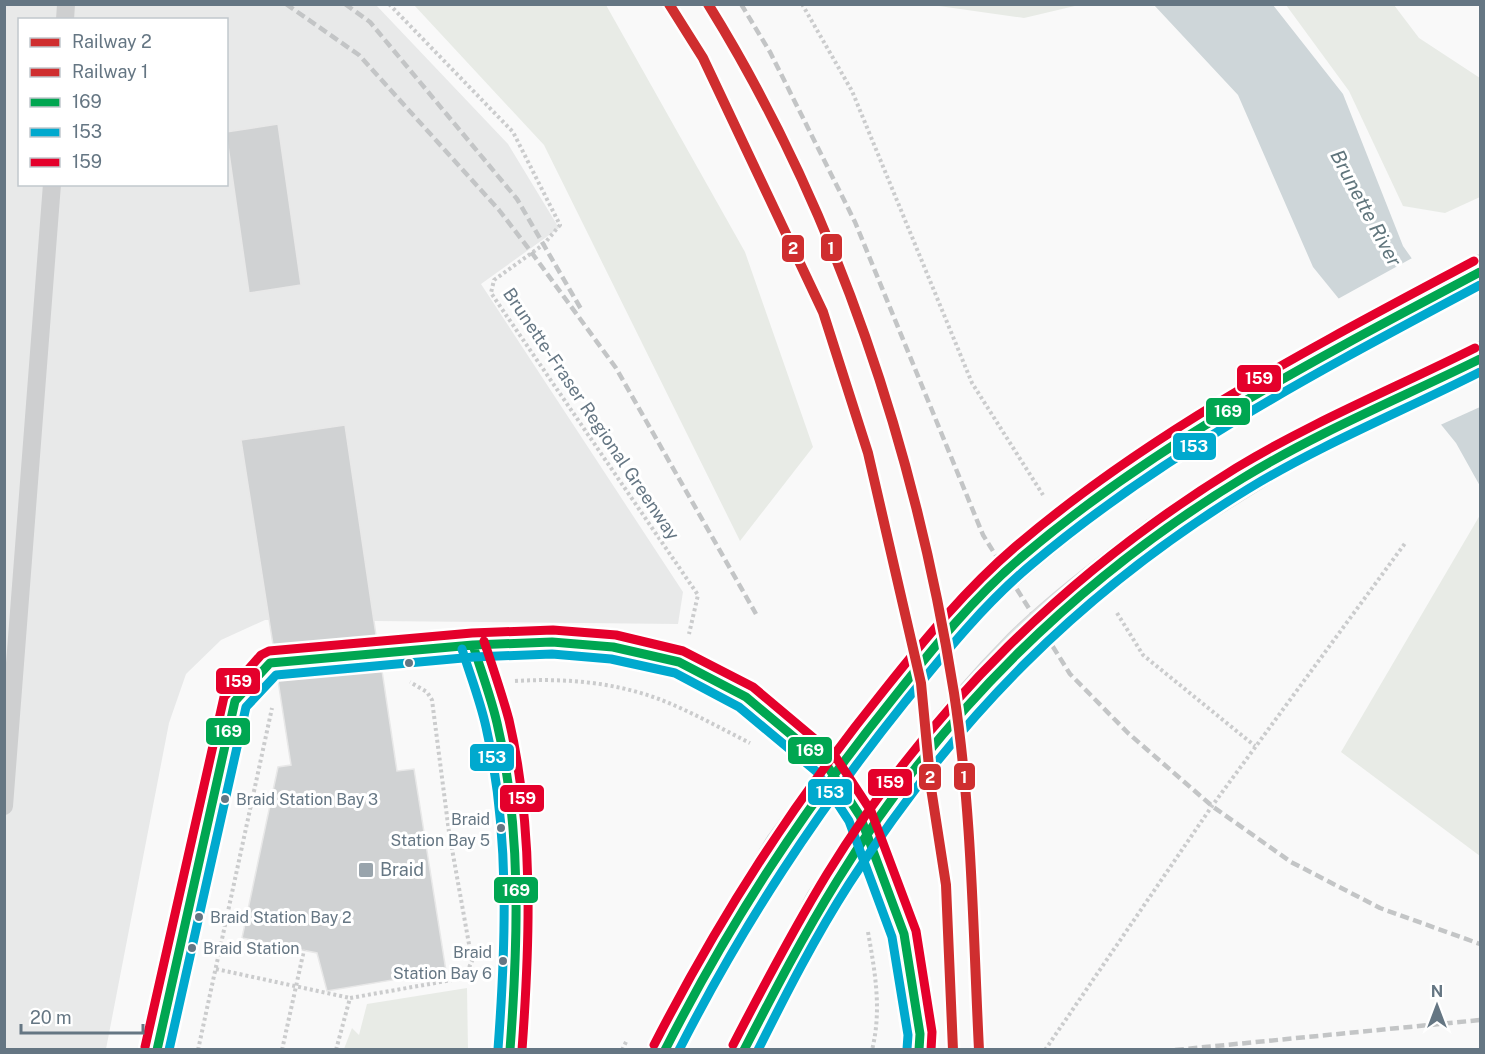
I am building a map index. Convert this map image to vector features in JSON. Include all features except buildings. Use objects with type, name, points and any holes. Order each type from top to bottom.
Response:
[{"type":"main road","points":[[665,1050],[697,988],[781,847],[882,712],[952,626],[1023,556],[1124,477],[1181,438],[1249,397],[1480,272]]},
{"type":"main road","points":[[744,1050],[822,902],[887,802],[952,721],[1021,646],[1079,594],[1158,533],[1290,451],[1480,359]]},
{"type":"lane","points":[[4,806],[52,186]]},
{"type":"lane","points":[[157,1050],[235,701],[270,663],[473,645],[552,642],[613,647],[680,662],[746,697],[826,764],[860,816],[904,934],[920,1034],[919,1050]]},
{"type":"lane","points":[[473,645],[497,724],[514,828],[518,953],[510,1050]]},
{"type":"path","name":"Brunette-Fraser Regional Greenway","points":[[389,4],[513,132],[560,225],[544,244],[494,280],[491,293],[698,595],[689,634]]},
{"type":"path","points":[[802,4],[852,91],[972,382],[1048,504]]},
{"type":"path","points":[[1045,1050],[1212,806],[1406,542]]},
{"type":"path","points":[[1111,605],[1143,655],[1255,746]]},
{"type":"path","points":[[514,681],[574,680],[623,688],[660,699]]},
{"type":"path","points":[[216,969],[350,998],[458,979],[467,972],[472,961],[449,832],[432,700],[410,682],[399,681]]},
{"type":"path","points":[[198,1050],[266,744],[267,721],[274,702]]},
{"type":"path","points":[[282,1050],[304,951]]},
{"type":"path","points":[[336,1050],[350,998]]},
{"type":"shaded area","points":[[1079,4],[1024,18],[932,5]]},
{"type":"shaded area","points":[[5,5],[376,5],[508,144],[559,228],[481,284],[683,592],[678,624],[265,620],[221,640],[186,674],[169,723],[106,1049],[5,1050]]},
{"type":"shaded area","points":[[414,5],[606,5],[745,252],[813,447],[740,541],[544,145]]},
{"type":"shaded area","points":[[1286,5],[1394,5],[1419,38],[1480,78],[1480,197],[1445,213],[1403,206],[1349,91]]},
{"type":"shaded area","points":[[1480,515],[1480,856],[1341,752]]},
{"type":"shaded area","points":[[467,988],[468,1049],[344,1049],[352,1028],[359,1035],[367,1004]]},
{"type":"water","name":"Brunette River","points":[[1154,5],[1273,5],[1343,94],[1403,246],[1480,355],[1480,486],[1456,443],[1313,267],[1238,95]]},
{"type":"pier","points":[[1414,257],[1480,350],[1480,407],[1438,426],[1336,300]]},
{"type":"railway","points":[[286,4],[359,55],[499,210],[616,368],[756,614]]},
{"type":"railway","points":[[345,4],[370,22],[517,199],[581,309]]},
{"type":"railway","points":[[741,4],[770,52],[855,222],[983,535],[1070,674],[1128,733],[1212,806],[1291,862],[1380,908],[1480,944]]},
{"type":"railway","points":[[1175,1050],[1480,1020]]},
{"type":"rail line","name":"2","points":[[669,4],[703,58],[823,312],[868,453],[921,683],[931,788],[946,885],[953,1050]]},
{"type":"rail line","name":"1","points":[[708,4],[754,83],[796,166],[833,250],[865,336],[918,513],[938,603],[960,737],[971,871],[979,1050]]},
{"type":"transit line","name":"159","points":[[654,1045],[733,904],[789,817],[885,689],[931,633],[997,563],[1068,504],[1179,427],[1295,358],[1474,261]]},
{"type":"transit line","name":"169","points":[[665,1050],[716,955],[799,824],[861,739],[940,641],[1006,571],[1076,513],[1187,437],[1302,368],[1480,272]]},
{"type":"transit line","name":"153","points":[[679,1050],[756,913],[841,785],[950,648],[1014,579],[1084,523],[1137,484],[1192,448],[1306,380],[1480,285]]},
{"type":"transit line","name":"159","points":[[733,1045],[802,916],[867,813],[957,699],[1008,647],[1116,551],[1175,508],[1236,468],[1324,420],[1475,348]]},
{"type":"transit line","name":"169","points":[[744,1050],[812,922],[877,820],[920,762],[966,707],[1016,655],[1124,560],[1182,517],[1243,478],[1330,430],[1480,359]]},
{"type":"transit line","name":"153","points":[[758,1050],[824,924],[890,824],[932,767],[1025,663],[1130,571],[1187,529],[1248,489],[1334,442],[1480,372]]},
{"type":"transit line","name":"159","points":[[145,1047],[224,697],[261,655],[269,651],[472,633],[553,630],[616,635],[683,651],[753,687],[835,756],[871,811],[916,931],[932,1032],[931,1050]]},
{"type":"transit line","name":"159","points":[[484,641],[509,720],[523,802],[528,926],[522,1050]]},
{"type":"transit line","name":"169","points":[[157,1050],[235,701],[270,663],[473,645],[552,642],[613,647],[679,662],[746,697],[826,764],[860,816],[904,934],[920,1034],[919,1050]]},
{"type":"transit line","name":"169","points":[[473,645],[497,723],[511,804],[516,927],[510,1050]]},
{"type":"transit line","name":"153","points":[[462,649],[486,727],[499,807],[504,928],[498,1049]]},
{"type":"transit line","name":"153","points":[[169,1050],[246,707],[276,675],[474,657],[552,654],[611,659],[675,673],[739,707],[817,772],[849,821],[892,937],[908,1035],[907,1049]]},
{"type":"place","name":"Braid Station Bay 3","points":[[225,799]]},
{"type":"place","name":"Braid Station Bay 5","points":[[501,828]]},
{"type":"place","name":"Braid","points":[[366,870]]},
{"type":"place","name":"Braid Station Bay 2","points":[[199,917]]},
{"type":"place","name":"Braid Station","points":[[192,948]]},
{"type":"place","name":"Braid Station Bay 6","points":[[503,961]]}]
